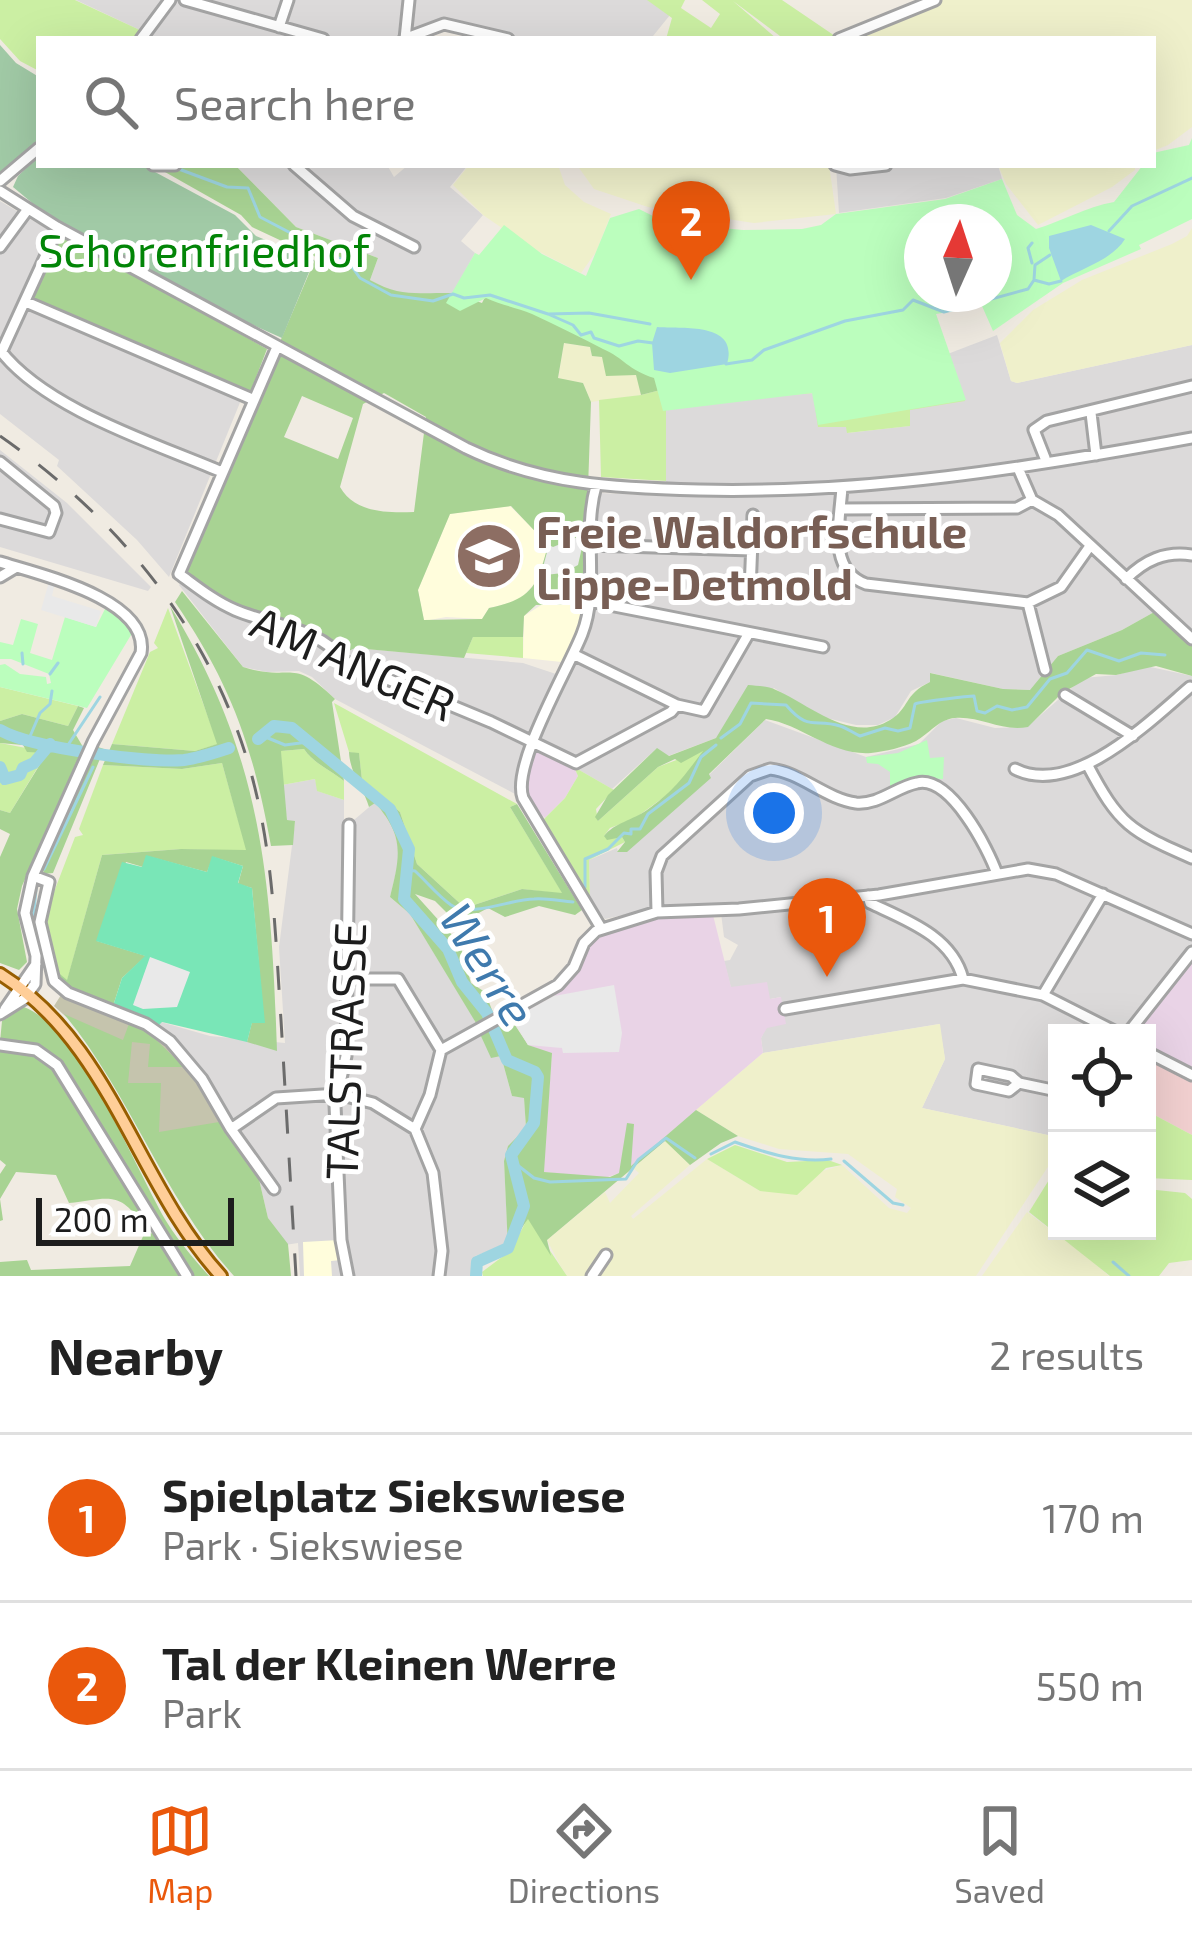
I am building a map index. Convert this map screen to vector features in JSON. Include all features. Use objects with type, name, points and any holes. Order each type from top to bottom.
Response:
[{"type":"main road","points":[[0,974],[24,990],[80,1049],[177,1221],[221,1276]]},
{"type":"street","points":[[143,36],[170,0]]},
{"type":"street","points":[[186,0],[311,36]]},
{"type":"street","points":[[279,27],[288,0]]},
{"type":"street","points":[[405,36],[409,0]]},
{"type":"street","points":[[845,36],[935,0]]},
{"type":"street","points":[[413,36],[444,24],[495,36]]},
{"type":"street","points":[[0,181],[36,151]]},
{"type":"street","points":[[297,168],[353,216],[414,247]]},
{"type":"street","points":[[0,190],[277,347],[490,459],[536,476],[596,486],[842,488],[1018,468],[1192,438]]},
{"type":"street","points":[[0,247],[28,209]]},
{"type":"street","points":[[51,244],[1,351],[15,370],[72,405],[223,472],[277,347]]},
{"type":"street","points":[[26,302],[252,399]]},
{"type":"street","points":[[1045,458],[1034,430],[1056,417],[1192,386]]},
{"type":"street","points":[[1091,412],[1096,455]]},
{"type":"street","points":[[0,462],[54,506],[56,513],[50,532],[3,520],[0,538]]},
{"type":"street","points":[[1018,468],[1032,500],[1058,515],[1192,639]]},
{"type":"street","name":"AM ANGER","points":[[223,472],[179,574],[223,604],[304,633],[336,650],[344,661],[578,763],[677,705]]},
{"type":"street","points":[[596,486],[585,629],[519,782],[520,794],[601,928]]},
{"type":"street","points":[[842,488],[840,561],[854,579],[879,586],[1028,603],[1061,586],[1090,546]]},
{"type":"street","points":[[841,508],[1017,508],[1032,500]]},
{"type":"street","points":[[750,591],[753,515]]},
{"type":"street","points":[[589,544],[752,550]]},
{"type":"street","points":[[1126,579],[1155,558],[1192,555]]},
{"type":"street","points":[[0,562],[54,578],[112,605],[132,621],[143,641],[33,876],[25,913],[36,964],[24,990],[2,1012]]},
{"type":"street","points":[[0,577],[14,568]]},
{"type":"street","points":[[589,601],[823,647]]},
{"type":"street","points":[[1028,603],[1045,670]]},
{"type":"street","points":[[573,654],[677,705],[704,711],[749,633]]},
{"type":"street","points":[[1015,769],[1039,775],[1087,764],[1133,736],[1190,687]]},
{"type":"street","points":[[1065,695],[1133,736]]},
{"type":"street","points":[[1087,764],[1124,823],[1192,858]]},
{"type":"street","points":[[657,911],[656,874],[662,856],[750,776],[770,769],[854,802],[875,801],[916,783],[936,784],[947,792],[980,840],[997,874]]},
{"type":"street","name":"TALSTRASSE","points":[[348,1276],[341,1240],[335,1105],[346,1056],[349,826]]},
{"type":"street","points":[[441,1050],[558,985],[574,967],[588,937],[601,928],[657,911],[716,916],[868,896],[1018,869],[1046,871],[1192,934]]},
{"type":"street","points":[[33,876],[49,882],[40,922],[49,972],[59,988],[128,1015],[170,1041],[202,1079],[274,1190]]},
{"type":"street","points":[[1043,995],[1103,894]]},
{"type":"street","points":[[868,896],[870,903],[943,944],[963,979]]},
{"type":"street","points":[[1135,1024],[1192,952]]},
{"type":"street","points":[[347,979],[398,979],[441,1050],[430,1095],[415,1129]]},
{"type":"street","points":[[785,1009],[963,979],[1043,995],[1100,1024]]},
{"type":"street","points":[[0,1045],[36,1051],[57,1066],[187,1276]]},
{"type":"street","points":[[1156,1057],[1192,1075]]},
{"type":"street","points":[[1019,1083],[1048,1088]]},
{"type":"street","points":[[232,1129],[271,1100],[338,1094],[373,1103],[415,1129],[434,1173],[442,1251],[439,1276]]},
{"type":"street","points":[[592,1276],[606,1255]]},
{"type":"shaded area","points":[[76,0],[648,0],[670,15],[653,36],[509,36],[450,22],[420,36],[144,36]]},
{"type":"shaded area","points":[[941,0],[1192,0],[1192,127],[1156,150],[1156,36],[859,36]]},
{"type":"shaded area","points":[[238,168],[389,168],[394,177],[404,168],[466,168],[450,187],[483,215],[461,241],[475,253],[453,293],[435,296],[391,292],[370,280],[378,258],[296,227]]},
{"type":"shaded area","points":[[467,168],[559,168],[565,185],[584,202],[611,214],[596,252],[581,273],[528,246],[483,215],[453,185]]},
{"type":"shaded area","points":[[579,168],[829,168],[836,214],[754,223],[648,207],[594,189]]},
{"type":"shaded area","points":[[836,168],[999,168],[1002,179],[946,198],[839,213]]},
{"type":"shaded area","points":[[999,168],[1135,168],[1112,187],[1038,225]]},
{"type":"shaded area","points":[[0,201],[52,232],[22,301],[241,400],[169,577],[137,540],[57,466],[59,460],[0,414]]},
{"type":"shaded area","points":[[1192,228],[1192,345],[1011,381],[1000,343],[1033,310],[1082,280],[1172,244]]},
{"type":"shaded area","points":[[997,335],[1011,381],[1017,383],[1192,345],[1192,644],[1156,611],[1058,656],[1031,690],[1003,689],[931,673],[930,682],[911,691],[895,717],[878,725],[818,716],[774,688],[716,738],[668,756],[656,749],[612,789],[574,767],[526,793],[515,794],[335,699],[312,677],[299,671],[243,667],[179,585],[182,581],[355,648],[523,663],[565,677],[593,619],[592,544],[600,493],[666,496],[666,406],[814,393],[848,433],[909,426],[909,410],[945,355]]},
{"type":"shaded area","points":[[564,343],[590,347],[592,356],[637,375],[641,395],[591,402],[583,383],[558,379]]},
{"type":"shaded area","points":[[0,450],[67,503],[151,587],[148,591],[0,547]]},
{"type":"shaded area","name":"Freie Waldorfschule Lippe-Detmold","points":[[510,506],[549,545],[536,582],[519,601],[489,608],[482,619],[424,621],[418,590],[450,514]]},
{"type":"shaded area","points":[[585,534],[578,565],[545,575],[549,545]]},
{"type":"shaded area","points":[[49,582],[55,583],[52,596],[101,611],[96,627],[41,610]]},
{"type":"shaded area","points":[[546,602],[584,604],[583,620],[562,662],[523,658],[524,616]]},
{"type":"shaded area","points":[[1146,666],[1192,676],[1192,945],[1130,1024],[1048,1024],[1048,1135],[922,1108],[945,1059],[939,1024],[763,1053],[761,1038],[781,997],[770,999],[731,988],[724,961],[730,960],[738,945],[724,937],[720,905],[664,906],[605,919],[590,901],[589,860],[617,848],[618,852],[710,777],[765,720],[866,757],[919,744],[942,721],[956,718],[995,728],[1027,727],[1083,678]]},
{"type":"shaded area","points":[[538,748],[574,767],[578,776],[545,818],[532,806],[524,785]]},
{"type":"shaded area","points":[[315,779],[318,791],[344,800],[344,820],[354,820],[374,803],[392,821],[400,856],[390,897],[410,914],[473,1017],[491,1057],[501,1056],[512,1096],[524,1097],[526,1128],[509,1146],[504,1161],[508,1244],[475,1256],[472,1276],[300,1276],[298,1243],[285,1245],[268,1218],[258,1175],[264,1171],[208,1082],[158,1026],[161,1022],[210,1036],[285,1043],[279,947],[295,822],[287,820],[282,785]]},
{"type":"shaded area","points":[[713,915],[731,987],[767,982],[770,999],[781,997],[786,1024],[767,1028],[761,1038],[763,1053],[629,1168],[634,1124],[619,1173],[605,1178],[543,1172],[552,1054],[528,1045],[516,1025],[570,979],[586,947],[596,938],[655,917]]},
{"type":"shaded area","points":[[1192,945],[1192,1072],[1156,1053],[1156,1024],[1130,1024]]},
{"type":"shaded area","points":[[150,957],[190,972],[177,1007],[133,1005]]},
{"type":"shaded area","points":[[614,985],[622,1033],[619,1052],[563,1053],[562,1048],[528,1045],[516,1025],[527,1011],[554,996]]},
{"type":"shaded area","points":[[61,995],[129,1019],[167,1045],[200,1082],[233,1149],[153,1150],[100,1047],[54,1006]]},
{"type":"shaded area","points":[[940,1024],[945,1059],[922,1108],[1048,1135],[1048,1167],[976,1276],[567,1276],[547,1240],[605,1192],[610,1203],[639,1173],[633,1168],[666,1141],[690,1165],[633,1219],[707,1159],[760,1191],[842,1165],[889,1208],[907,1213],[911,1208],[895,1197],[897,1189],[848,1154],[779,1149],[738,1136],[696,1110],[763,1053]]},
{"type":"shaded area","points":[[1156,1061],[1192,1079],[1192,1135],[1156,1116]]},
{"type":"shaded area","points":[[1027,1212],[1048,1228],[1048,1240],[1064,1240],[1109,1276],[982,1276]]},
{"type":"shaded area","points":[[339,1240],[341,1260],[331,1261],[332,1276],[304,1276],[303,1242]]},
{"type":"green space","points":[[0,0],[75,0],[142,31],[138,36],[36,36],[36,69],[20,61],[0,39]]},
{"type":"green space","points":[[647,0],[685,0],[681,8],[711,28],[720,14],[702,0],[782,0],[835,36],[780,36],[733,1],[774,36],[667,36],[672,18]]},
{"type":"green space","points":[[0,45],[36,75],[36,142],[0,173]]},
{"type":"green space","points":[[1192,138],[1192,219],[1139,245],[1141,249],[1063,283],[993,331],[985,312],[1012,312],[1012,204],[909,204],[945,199],[1002,179],[1017,215],[1036,229],[1114,202],[1141,168],[1156,168],[1156,152],[1189,145]]},
{"type":"green space","name":"Schorenfriedhof","points":[[36,159],[36,168],[148,168],[235,215],[256,236],[314,260],[282,338],[222,311],[43,212],[13,187]]},
{"type":"green space","points":[[238,168],[296,227],[378,258],[370,280],[392,289],[455,293],[482,303],[499,269],[580,301],[730,372],[641,395],[636,375],[606,376],[602,357],[592,356],[590,347],[564,343],[558,378],[583,383],[591,402],[584,604],[536,605],[524,616],[523,637],[473,637],[464,658],[355,648],[340,655],[305,632],[230,605],[183,570],[316,257],[252,227],[241,215],[165,172]],"holes":[[[384,393],[426,417],[414,512],[363,507],[340,487],[363,404]],[[302,396],[353,418],[338,459],[284,437]],[[511,506],[548,545],[530,589],[515,600],[489,608],[482,619],[424,620],[418,590],[450,514]]]},
{"type":"green space","points":[[904,205],[904,312],[948,312],[936,314],[966,400],[818,425],[812,393],[663,411],[654,378],[568,331],[486,298],[460,311],[446,303],[475,253],[479,255],[504,225],[542,254],[586,276],[610,218],[639,209],[701,226],[743,230],[802,229],[821,225],[836,214]]},
{"type":"green space","points":[[56,230],[267,349],[250,393],[30,301]]},
{"type":"green space","points":[[938,340],[965,401],[910,410],[910,426],[847,433],[846,427],[818,427],[813,393],[666,406],[666,481],[601,477],[599,400],[641,395],[730,372]]},
{"type":"green space","points":[[182,591],[243,667],[299,674],[335,699],[344,781],[304,749],[281,751],[287,820],[295,821],[293,845],[271,846],[238,718],[212,662],[175,602]]},
{"type":"green space","points":[[170,606],[225,715],[256,820],[271,930],[277,1051],[247,1042],[252,1022],[264,1023],[252,888],[238,884],[243,866],[213,857],[207,872],[147,856],[143,867],[126,862],[97,941],[146,956],[122,978],[113,1006],[70,989],[54,969],[67,980],[102,855],[246,850],[222,763],[182,769],[103,765],[112,744],[195,751],[217,744]]},
{"type":"green space","points":[[106,607],[134,630],[87,708],[0,687],[0,665],[5,664],[20,674],[46,677],[47,684],[51,683],[49,674],[0,659],[0,642],[13,645],[21,619],[38,624],[30,653],[52,660],[65,617],[96,627]]},
{"type":"green space","points":[[168,608],[218,744],[195,751],[112,744],[150,652],[158,648],[154,643]]},
{"type":"green space","points":[[1156,611],[1192,644],[1192,676],[1156,666],[1116,675],[1096,674],[1062,693],[1028,727],[955,718],[911,743],[871,753],[843,750],[766,719],[709,774],[711,778],[627,852],[617,852],[625,842],[622,837],[607,840],[604,836],[664,796],[703,751],[681,763],[675,759],[658,767],[598,821],[595,817],[608,795],[657,748],[669,756],[716,738],[748,685],[773,689],[845,725],[875,726],[896,715],[930,682],[930,673],[1030,690],[1058,656]]},
{"type":"green space","points":[[473,637],[523,637],[523,658],[466,653]]},
{"type":"green space","points":[[0,687],[78,706],[68,726],[22,714],[0,721]]},
{"type":"green space","points":[[334,703],[517,804],[510,807],[563,894],[522,889],[465,908],[417,864],[400,812],[362,780],[359,754],[349,752]]},
{"type":"green space","points":[[78,706],[84,708],[73,730],[83,747],[22,886],[17,909],[27,962],[19,970],[0,963],[0,857],[10,834],[0,829],[0,810],[10,813],[47,753],[0,743],[0,721],[22,714],[68,726]]},
{"type":"green space","points":[[927,740],[930,758],[944,757],[943,779],[921,778],[890,790],[890,772],[867,763],[866,757],[898,753]]},
{"type":"green space","points":[[0,743],[47,752],[10,813],[0,810]]},
{"type":"green space","points":[[98,747],[104,749],[53,873],[44,874],[42,866]]},
{"type":"green space","points":[[708,748],[683,783],[634,819],[610,828],[604,836],[622,837],[625,842],[589,860],[590,901],[542,821],[565,798],[578,776],[574,767],[614,790],[596,809],[598,821],[658,767]]},
{"type":"green space","points":[[304,749],[344,781],[344,800],[317,791],[315,779],[282,785],[281,751]]},
{"type":"green space","points":[[349,752],[359,753],[362,780],[400,812],[417,864],[465,908],[522,889],[562,893],[510,807],[517,804],[582,910],[575,915],[539,906],[505,917],[488,908],[458,924],[435,901],[415,894],[460,944],[471,983],[485,992],[494,1015],[476,1023],[410,914],[390,897],[398,858],[396,837],[375,803],[369,807]]},
{"type":"green space","points":[[222,763],[247,851],[181,849],[102,855],[67,981],[54,969],[44,918],[75,837],[83,835],[79,829],[103,765],[182,769]]},
{"type":"green space","points":[[146,855],[207,872],[212,856],[243,866],[238,883],[252,888],[265,1023],[252,1023],[247,1042],[162,1022],[158,1026],[113,1006],[122,978],[145,956],[96,941],[122,862],[142,867]]},
{"type":"green space","points":[[24,1007],[45,1020],[86,1071],[168,1224],[209,1276],[192,1276],[186,1268],[59,1063],[51,1056],[0,1042],[2,1021]]},
{"type":"green space","points":[[64,1014],[123,1040],[130,1021],[143,1027],[184,1067],[148,1067],[150,1044],[132,1042],[128,1083],[161,1083],[159,1132],[219,1122],[258,1175],[268,1218],[288,1244],[291,1276],[234,1276],[187,1213],[109,1078]]},
{"type":"green space","points":[[511,1019],[528,1045],[552,1053],[544,1172],[610,1177],[619,1173],[627,1123],[634,1124],[631,1166],[696,1110],[738,1136],[690,1165],[665,1141],[547,1240],[551,1256],[528,1219],[508,1248],[504,1161],[508,1146],[526,1128],[524,1098],[512,1096],[501,1056],[491,1058],[480,1034]]},
{"type":"green space","points":[[0,1050],[36,1057],[57,1072],[148,1223],[142,1226],[120,1201],[69,1203],[56,1175],[16,1172],[0,1199],[0,1174],[6,1165],[0,1160]]},
{"type":"green space","points":[[1156,1116],[1192,1135],[1192,1180],[1156,1178]]},
{"type":"green space","points":[[735,1145],[787,1162],[828,1160],[842,1165],[826,1168],[797,1195],[760,1191],[707,1159]]},
{"type":"green space","points":[[1048,1181],[1048,1227],[1029,1212]]},
{"type":"green space","points":[[1156,1190],[1185,1193],[1192,1199],[1192,1260],[1169,1263],[1159,1276],[1110,1276],[1064,1240],[1156,1240]]},
{"type":"green space","points":[[528,1218],[567,1276],[483,1276],[482,1272],[510,1251]]},
{"type":"green space","points":[[155,1233],[182,1276],[0,1276],[0,1262],[27,1260],[31,1270],[130,1266],[144,1234]]},
{"type":"water","points":[[1091,225],[1125,239],[1105,258],[1061,281],[1049,236]]},
{"type":"water","points":[[657,327],[717,334],[729,350],[727,364],[670,373],[654,370],[652,343]]},
{"type":"waterway","points":[[176,168],[227,187],[248,188],[260,217],[350,264],[360,278],[391,295],[433,301],[453,294],[464,298],[490,295],[548,314],[589,313],[650,324]]},
{"type":"waterway","points":[[1109,231],[1132,206],[1192,178]]},
{"type":"waterway","points":[[1032,243],[1028,248],[1032,263]]},
{"type":"waterway","points":[[726,364],[752,360],[764,350],[845,321],[903,310],[913,300],[944,312],[1028,289],[1035,265],[1050,255]]},
{"type":"waterway","points":[[1034,280],[1061,281]]},
{"type":"waterway","points":[[548,314],[573,325],[581,335],[591,332],[594,338],[619,346],[653,343]]},
{"type":"waterway","points":[[721,738],[740,724],[751,703],[786,705],[807,721],[840,726],[860,736],[885,728],[910,728],[915,704],[925,702],[974,696],[977,711],[985,713],[997,706],[1027,707],[1050,679],[1067,673],[1087,650],[1119,661],[1141,653],[1165,655]]},
{"type":"waterway","points":[[22,653],[23,664]]},
{"type":"waterway","points":[[50,674],[58,663]]},
{"type":"waterway","points":[[28,741],[40,713],[50,704],[52,691]]},
{"type":"waterway","points":[[66,748],[100,697]]},
{"type":"waterway","name":"Werre","points":[[258,739],[274,726],[292,728],[390,809],[409,849],[404,899],[448,949],[462,982],[487,1013],[507,1060],[538,1077],[534,1123],[511,1155],[524,1206],[508,1248],[477,1262],[476,1276]]},
{"type":"waterway","name":"Werre","points":[[0,730],[62,748],[144,759],[184,760],[229,748]]},
{"type":"waterway","points":[[263,736],[285,745],[308,742]]},
{"type":"waterway","name":"Werre","points":[[0,767],[5,779],[20,775],[50,744]]},
{"type":"waterway","points":[[585,887],[585,859],[608,849],[624,833],[631,834],[631,829],[640,829],[648,814],[689,783],[701,757],[716,745]]},
{"type":"waterway","points":[[44,869],[93,767]]},
{"type":"waterway","points":[[408,870],[415,871],[446,901],[469,910],[534,899],[573,902]]},
{"type":"waterway","points":[[33,921],[36,889]]},
{"type":"waterway","points":[[511,1160],[534,1178],[550,1182],[626,1179],[638,1160],[666,1138],[695,1158]]},
{"type":"waterway","points":[[711,1154],[735,1142],[784,1157],[831,1159]]},
{"type":"waterway","points":[[844,1161],[893,1203],[903,1205]]},
{"type":"waterway","points":[[1113,1262],[1129,1276]]},
{"type":"railway","points":[[0,436],[90,509],[164,594],[195,641],[242,745],[258,801],[271,883],[296,1276]]},
{"type":"place","name":"Tal der Kleinen Werre","points":[[691,280]]},
{"type":"place","name":"Freie Waldorfschule Lippe-Detmold","points":[[489,556]]},
{"type":"place","name":"Spielplatz Siekswiese","points":[[827,977]]}]
